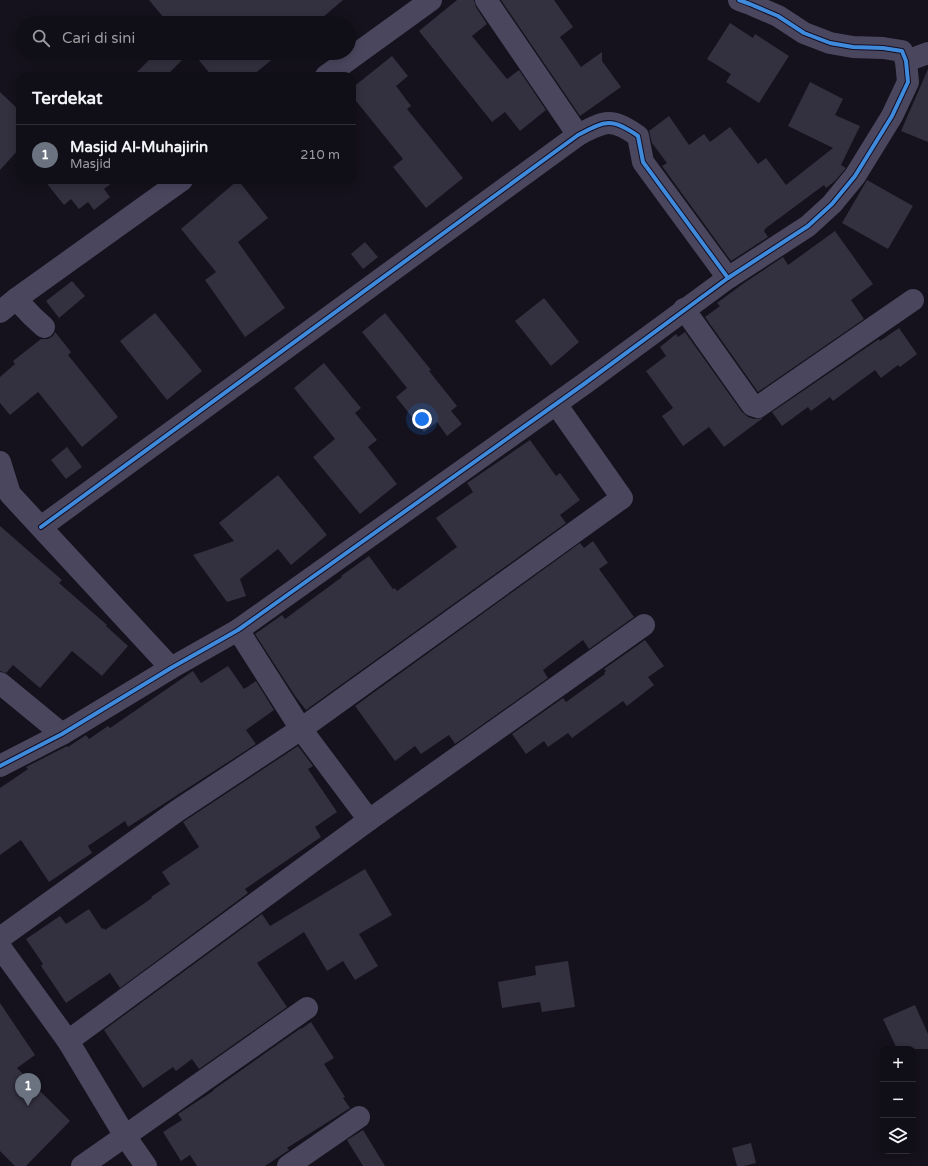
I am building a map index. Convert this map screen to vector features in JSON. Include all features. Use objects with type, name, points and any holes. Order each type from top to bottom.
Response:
[{"type":"street","points":[[356,54],[431,0]]},
{"type":"street","points":[[486,0],[578,135]]},
{"type":"street","points":[[0,766],[62,734],[171,668],[238,630],[556,404],[684,309],[728,278],[808,226],[832,204],[855,176],[892,116],[908,82],[906,61],[902,51],[883,48],[853,47],[830,43],[804,33],[778,16],[738,0]]},
{"type":"street","points":[[906,61],[928,53]]},
{"type":"street","points":[[332,72],[348,60]]},
{"type":"street","points":[[40,527],[578,135],[596,126],[611,122],[623,126],[638,136],[643,162],[728,278]]},
{"type":"street","points":[[8,306],[176,184]]},
{"type":"street","points":[[684,309],[752,405],[758,407],[913,300]]},
{"type":"street","points":[[8,306],[32,316],[44,327]]},
{"type":"street","points":[[0,938],[178,811],[301,729],[622,498],[556,404]]},
{"type":"street","points":[[0,462],[5,491],[171,668]]},
{"type":"street","points":[[68,1041],[370,820],[644,625]]},
{"type":"street","points":[[238,630],[301,729],[370,820]]},
{"type":"street","points":[[0,683],[62,734]]},
{"type":"street","points":[[0,947],[68,1041],[125,1136],[146,1166]]},
{"type":"street","points":[[82,1166],[307,1008]]},
{"type":"street","points":[[288,1166],[359,1117]]},
{"type":"building","points":[[149,0],[343,0],[324,16],[162,16]]},
{"type":"building","points":[[457,0],[474,0],[476,7],[487,24],[472,36],[507,79],[519,70],[546,110],[520,131],[505,112],[492,122],[419,31]]},
{"type":"building","points":[[501,0],[554,0],[573,27],[560,37],[581,67],[602,52],[602,61],[621,87],[580,116]]},
{"type":"building","points":[[730,23],[753,38],[755,34],[789,56],[759,103],[726,82],[731,74],[707,59]]},
{"type":"building","points":[[392,56],[408,76],[396,86],[411,106],[407,109],[463,178],[426,208],[393,167],[403,159],[356,101],[356,85]]},
{"type":"building","points":[[149,60],[182,60],[170,72],[137,72]]},
{"type":"building","points":[[199,60],[271,60],[257,72],[209,72]]},
{"type":"building","points":[[928,69],[928,142],[901,131]]},
{"type":"building","points":[[810,82],[843,99],[835,115],[860,126],[841,165],[846,168],[835,181],[826,188],[824,185],[766,228],[764,231],[768,237],[731,261],[662,166],[667,163],[652,143],[649,131],[669,116],[689,145],[704,134],[710,142],[730,127],[758,164],[766,158],[786,185],[833,148],[788,126]]},
{"type":"building","points":[[0,92],[16,107],[16,152],[0,170]]},
{"type":"building","points":[[867,180],[913,206],[888,249],[842,223]]},
{"type":"building","points":[[47,184],[111,184],[104,189],[110,197],[94,210],[88,202],[79,209],[71,199],[64,205]]},
{"type":"building","points":[[233,184],[241,184],[268,218],[238,242],[285,308],[245,337],[205,280],[216,272],[181,229]]},
{"type":"building","points":[[835,231],[873,284],[851,300],[864,319],[758,392],[705,317],[720,306],[717,303],[783,257],[788,265]]},
{"type":"building","points":[[365,242],[378,257],[363,269],[351,254]]},
{"type":"building","points":[[72,281],[85,296],[59,318],[46,301]]},
{"type":"building","points":[[544,298],[579,342],[551,366],[515,321]]},
{"type":"building","points":[[155,313],[202,371],[167,400],[120,341]]},
{"type":"building","points":[[385,313],[431,370],[429,371],[457,406],[451,411],[462,424],[447,436],[437,422],[424,432],[396,397],[407,388],[362,332]]},
{"type":"building","points":[[899,328],[917,354],[900,367],[898,365],[881,378],[875,370],[833,401],[830,397],[811,411],[808,407],[782,426],[772,412],[879,339],[880,341]]},
{"type":"building","points":[[55,332],[71,352],[68,355],[118,417],[82,447],[38,392],[10,415],[0,403],[0,377],[15,364],[13,361],[41,339],[48,339],[53,336]]},
{"type":"building","points":[[685,332],[742,412],[748,417],[754,419],[763,418],[724,447],[709,427],[683,446],[662,416],[673,408],[646,371],[666,356],[660,347],[676,334],[678,337]]},
{"type":"building","points":[[324,363],[361,408],[355,413],[377,440],[368,447],[397,484],[360,514],[313,457],[335,439],[294,388]]},
{"type":"building","points":[[530,440],[556,476],[560,473],[580,500],[560,515],[566,523],[306,710],[295,696],[255,634],[282,615],[285,619],[369,556],[393,589],[395,588],[397,591],[457,547],[436,518],[473,492],[467,483]]},
{"type":"building","points":[[67,447],[82,467],[66,479],[51,460]]},
{"type":"building","points":[[278,475],[327,535],[291,565],[278,549],[240,579],[246,596],[227,602],[193,555],[234,541],[219,523]]},
{"type":"building","points":[[0,526],[62,580],[59,583],[107,625],[106,626],[128,646],[102,676],[72,651],[40,688],[13,665],[6,673],[0,671]]},
{"type":"building","points":[[593,541],[608,563],[599,569],[634,617],[589,649],[583,640],[543,670],[548,678],[455,744],[449,735],[421,754],[415,746],[395,761],[355,706],[580,543],[584,548]]},
{"type":"building","points":[[645,640],[664,666],[648,677],[654,685],[627,706],[623,701],[572,738],[568,733],[548,747],[544,741],[526,754],[512,734],[563,698],[566,702],[605,674],[604,673],[606,671],[604,669]]},
{"type":"building","points":[[228,666],[244,689],[256,681],[274,710],[246,730],[256,744],[128,827],[125,821],[88,846],[92,853],[49,882],[21,840],[0,855],[0,788],[28,769],[26,767],[67,746],[68,747],[86,735],[89,739],[108,726],[110,728],[193,671],[201,683]]},
{"type":"building","points":[[298,746],[313,766],[308,769],[337,812],[315,827],[321,837],[245,889],[248,893],[120,988],[110,973],[66,1003],[41,966],[43,964],[26,939],[60,916],[66,924],[89,909],[102,929],[104,928],[105,930],[152,898],[151,897],[170,884],[162,872],[199,847],[183,822]]},
{"type":"building","points":[[365,869],[392,915],[359,934],[378,966],[355,980],[343,961],[327,971],[304,932],[257,963],[287,1007],[199,1069],[192,1059],[176,1071],[173,1067],[143,1088],[104,1030],[262,914],[270,926]]},
{"type":"building","points":[[568,961],[575,1007],[542,1012],[540,1002],[502,1008],[498,982],[536,975],[535,966]]},
{"type":"building","points":[[0,1003],[35,1055],[17,1068],[70,1121],[26,1166],[15,1166],[0,1151]]},
{"type":"building","points":[[915,1005],[928,1034],[928,1049],[916,1049],[916,1046],[896,1046],[883,1019]]},
{"type":"building","points":[[311,1022],[334,1058],[324,1064],[345,1097],[343,1098],[350,1108],[287,1148],[289,1150],[265,1166],[197,1166],[190,1155],[181,1161],[163,1132],[182,1120],[178,1114]]},
{"type":"building","points":[[363,1130],[385,1166],[363,1166],[347,1140]]},
{"type":"building","points":[[751,1143],[756,1163],[737,1166],[732,1148]]},
{"type":"cycle path","points":[[0,766],[62,734],[171,668],[238,630],[584,384],[728,278],[808,226],[832,204],[855,176],[892,116],[908,82],[906,61],[902,51],[883,48],[853,47],[830,43],[804,33],[778,16],[739,0]]},
{"type":"cycle path","points":[[41,527],[578,135],[602,124],[608,123],[621,126],[638,136],[643,162],[728,278]]},
{"type":"place","name":"Masjid Al-Muhajirin","points":[[28,1106]]}]
